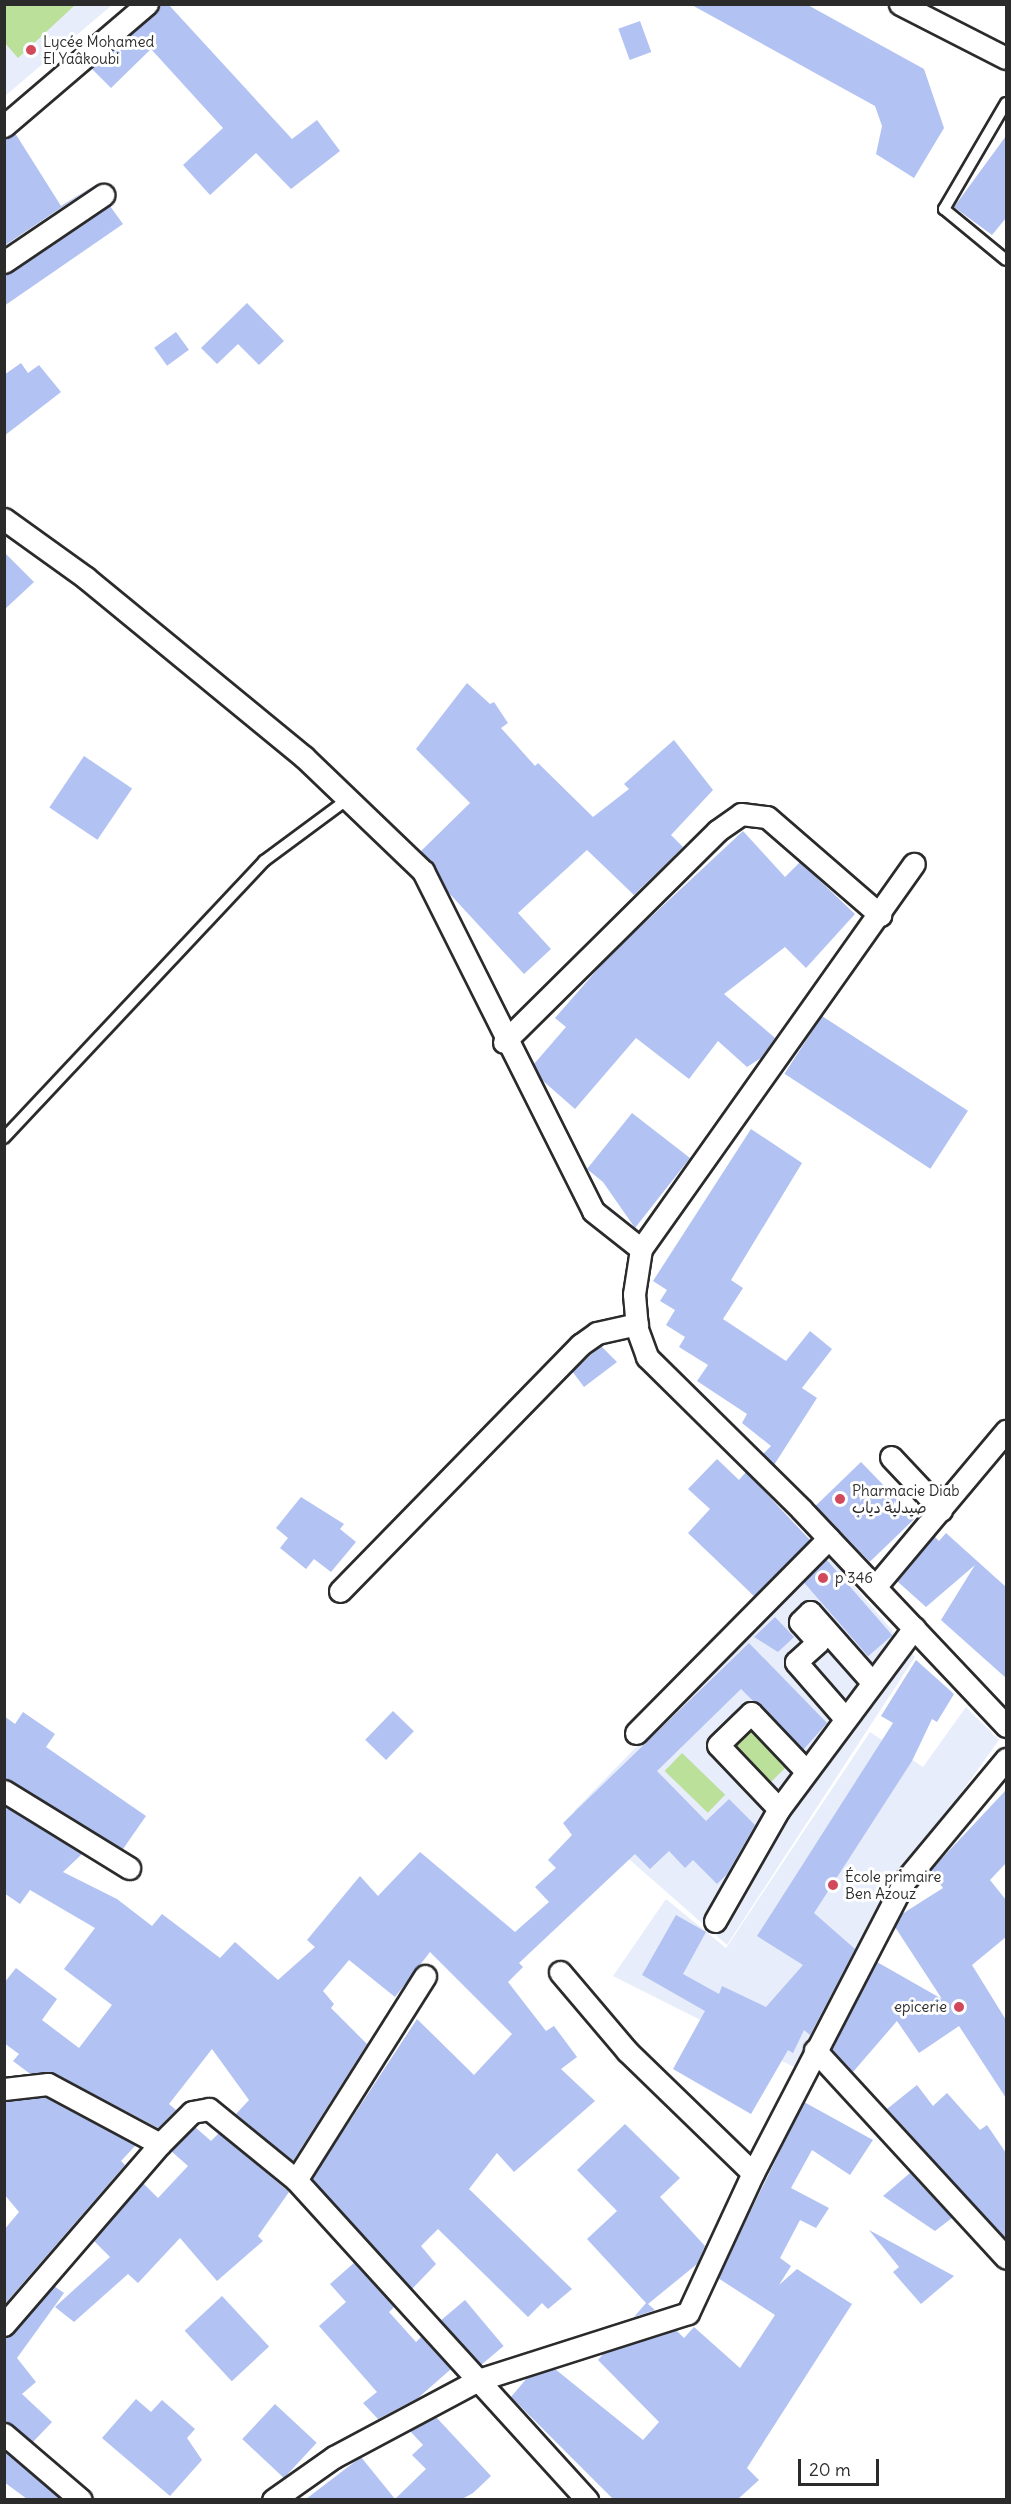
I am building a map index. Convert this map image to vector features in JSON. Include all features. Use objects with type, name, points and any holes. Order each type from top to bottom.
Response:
[{"type":"street","points":[[4,126],[147,4]]},
{"type":"street","points":[[900,4],[1006,58]]},
{"type":"street","points":[[4,262],[103,195]]},
{"type":"street","points":[[4,519],[86,578],[349,798],[423,871],[504,1042],[593,1211],[641,1250]]},
{"type":"street","points":[[504,1042],[709,839],[741,814],[767,817],[880,915]]},
{"type":"street","points":[[914,864],[641,1250],[637,1324],[647,1357],[829,1538],[1006,1726]]},
{"type":"street","points":[[340,1590],[580,1345],[597,1334],[637,1324]]},
{"type":"street","points":[[875,1587],[1006,1431]]},
{"type":"street","points":[[891,1457],[941,1510]]},
{"type":"street","points":[[636,1733],[829,1538]]},
{"type":"street","points":[[844,1717],[796,1662],[818,1642],[800,1622],[810,1612],[872,1682]]},
{"type":"street","points":[[715,1921],[779,1809],[805,1770],[914,1628]]},
{"type":"street","points":[[779,1809],[718,1744],[751,1713],[805,1770]]},
{"type":"street","points":[[273,2499],[334,2457],[478,2380],[688,2313],[753,2173],[904,1882],[1006,1759]]},
{"type":"street","points":[[4,1791],[129,1868]]},
{"type":"street","points":[[560,1972],[627,2051],[753,2173]]},
{"type":"street","points":[[297,2180],[424,1976]]},
{"type":"street","points":[[815,2050],[1006,2258]]},
{"type":"street","points":[[4,2089],[48,2084],[160,2144]]},
{"type":"street","points":[[4,2325],[160,2144],[192,2112],[209,2109],[297,2180],[587,2499]]},
{"type":"street","points":[[4,2434],[81,2499]]},
{"type":"lane","points":[[1006,103],[944,209],[1006,260]]},
{"type":"lane","points":[[4,1138],[264,861],[349,798]]},
{"type":"shaded area","name":"Lycée Mohamed El Yaâkoubi","points":[[5,5],[112,5],[5,96]]},
{"type":"shaded area","points":[[825,1552],[915,1657],[727,1945],[574,1811]]},
{"type":"shaded area","name":"École primaire Ben Azouz","points":[[966,1707],[999,1740],[905,1871],[794,2067],[613,1976],[666,1899],[726,1948],[870,1732],[923,1767]]},
{"type":"green space","points":[[5,4],[75,5],[18,58],[5,43]]},
{"type":"green space","points":[[748,1728],[785,1768],[771,1782],[747,1762],[734,1742]]},
{"type":"green space","points":[[682,1753],[725,1795],[708,1813],[665,1771]]},
{"type":"building","points":[[159,4],[168,4],[292,139],[317,120],[340,151],[291,189],[256,153],[210,195],[183,165],[223,128],[151,49],[111,88],[91,68]]},
{"type":"building","points":[[690,4],[806,4],[924,69],[944,128],[914,178],[876,154],[882,126],[875,106]]},
{"type":"building","points":[[640,21],[651,52],[630,60],[618,29]]},
{"type":"building","points":[[15,133],[61,206],[95,185],[4,246],[4,138]]},
{"type":"building","points":[[1006,136],[1006,218],[992,235],[954,207]]},
{"type":"building","points":[[110,206],[123,224],[4,306],[4,275]]},
{"type":"building","points":[[247,303],[284,341],[259,365],[238,344],[217,364],[201,348]]},
{"type":"building","points":[[176,332],[189,350],[167,366],[154,348]]},
{"type":"building","points":[[21,363],[28,373],[39,365],[61,392],[4,436],[4,375]]},
{"type":"building","points":[[4,552],[34,582],[4,610]]},
{"type":"building","points":[[467,683],[490,704],[494,702],[508,723],[501,728],[535,766],[538,763],[593,817],[629,789],[624,784],[674,740],[713,790],[671,835],[683,847],[634,895],[587,850],[518,913],[551,949],[524,974],[448,892],[421,851],[470,803],[416,749]]},
{"type":"building","points":[[84,756],[132,788],[97,840],[49,807]]},
{"type":"building","points":[[743,831],[785,877],[800,862],[855,914],[806,968],[785,947],[724,994],[775,1038],[761,1058],[747,1067],[718,1041],[689,1079],[636,1038],[575,1109],[542,1080],[534,1064],[566,1027],[555,1018],[610,955]]},
{"type":"building","points":[[822,1016],[968,1111],[930,1169],[784,1074]]},
{"type":"building","points":[[632,1113],[690,1158],[635,1228],[603,1182],[587,1169]]},
{"type":"building","points":[[751,1129],[802,1163],[731,1280],[743,1288],[723,1319],[786,1361],[810,1331],[832,1349],[802,1388],[817,1398],[774,1465],[763,1454],[771,1446],[742,1423],[747,1414],[697,1381],[708,1365],[679,1347],[685,1337],[666,1325],[675,1310],[660,1301],[667,1290],[653,1281]]},
{"type":"building","points":[[601,1346],[617,1362],[584,1387],[572,1371]]},
{"type":"building","points":[[717,1459],[739,1480],[746,1472],[810,1540],[754,1596],[688,1533],[710,1509],[688,1489]]},
{"type":"building","points":[[861,1462],[915,1518],[870,1562],[816,1506]]},
{"type":"building","points":[[301,1497],[344,1524],[340,1529],[356,1542],[331,1572],[314,1559],[306,1569],[280,1548],[288,1538],[276,1528]]},
{"type":"building","points":[[946,1533],[1006,1587],[1006,1678],[941,1620],[975,1565],[926,1607],[897,1581],[934,1536],[939,1541]]},
{"type":"building","points":[[826,1559],[892,1635],[868,1656],[802,1580]]},
{"type":"building","points":[[775,1617],[794,1637],[778,1652],[754,1637]]},
{"type":"building","points":[[749,1643],[827,1723],[803,1750],[741,1689],[657,1771],[706,1821],[729,1799],[755,1825],[727,1874],[717,1884],[693,1860],[685,1868],[669,1851],[650,1869],[635,1854],[519,1963],[523,1967],[508,1982],[546,2031],[554,2026],[577,2057],[561,2069],[595,2101],[514,2172],[497,2153],[469,2189],[572,2289],[548,2309],[542,2303],[528,2317],[438,2229],[421,2246],[436,2264],[412,2289],[312,2179],[417,2019],[474,2075],[512,2034],[430,1952],[395,1997],[349,1960],[323,1991],[334,2004],[331,2008],[367,2044],[293,2161],[236,2114],[249,2100],[212,2049],[169,2104],[176,2110],[158,2128],[54,2073],[29,2073],[13,2061],[19,2054],[4,2043],[4,1983],[16,1968],[57,1999],[42,2020],[79,2048],[112,2005],[64,1969],[95,1928],[30,1890],[20,1904],[4,1893],[4,1806],[82,1854],[63,1872],[117,1899],[152,1926],[162,1914],[220,1958],[235,1942],[278,1980],[315,1947],[307,1940],[360,1876],[378,1896],[420,1852],[515,1932],[549,1902],[535,1887],[556,1868],[548,1860],[572,1835],[563,1823]]},
{"type":"building","points":[[916,1660],[954,1694],[937,1722],[932,1719],[912,1761],[814,1913],[855,1949],[810,2035],[804,2030],[793,2053],[788,2050],[751,2114],[673,2069],[705,2011],[642,1975],[676,1915],[706,1932],[683,1974],[719,1994],[722,1986],[766,2007],[803,1965],[757,1936],[893,1723],[881,1716]]},
{"type":"building","points":[[393,1711],[414,1731],[386,1760],[365,1740]]},
{"type":"building","points":[[23,1712],[55,1734],[46,1747],[146,1816],[123,1849],[4,1778],[4,1716],[15,1724]]},
{"type":"building","points":[[1006,1790],[1006,1863],[990,1880],[1006,1900],[1006,1937],[972,1965],[1006,2020],[1006,2098],[959,2026],[919,2053],[897,2021],[853,2072],[832,2049],[877,1962],[942,1999],[895,1927],[902,1914],[943,1888],[930,1871]]},
{"type":"building","points":[[917,2085],[933,2106],[947,2093],[980,2130],[987,2125],[1006,2153],[1006,2240],[887,2109]]},
{"type":"building","points":[[45,2097],[136,2145],[121,2161],[125,2165],[4,2305],[4,2230],[19,2212],[4,2194],[4,2102]]},
{"type":"building","points":[[804,2102],[873,2140],[850,2175],[812,2150],[791,2188],[829,2208],[816,2228],[800,2220],[780,2258],[791,2266],[779,2285],[797,2269],[852,2304],[747,2468],[759,2480],[738,2499],[613,2499],[511,2397],[527,2378],[555,2369],[643,2440],[659,2422],[598,2360],[604,2353],[676,2330],[684,2338],[694,2327],[740,2368],[775,2315],[718,2278]]},
{"type":"building","points":[[625,2124],[680,2178],[660,2197],[705,2246],[697,2264],[648,2304],[655,2310],[634,2317],[646,2303],[587,2239],[617,2211],[577,2170]]},
{"type":"building","points":[[195,2127],[211,2141],[219,2133],[289,2192],[258,2236],[263,2241],[217,2281],[180,2238],[138,2283],[128,2274],[74,2322],[55,2307],[110,2257],[94,2241],[143,2183],[158,2198],[188,2166],[171,2151]]},
{"type":"building","points":[[910,2173],[952,2218],[935,2231],[883,2196]]},
{"type":"building","points":[[869,2230],[954,2276],[921,2304],[893,2272],[899,2267]]},
{"type":"building","points":[[354,2263],[394,2307],[389,2312],[416,2342],[421,2337],[451,2369],[418,2398],[378,2419],[363,2403],[377,2392],[319,2326],[346,2302],[330,2284]]},
{"type":"building","points":[[54,2286],[64,2293],[17,2358],[36,2382],[22,2394],[52,2422],[33,2442],[4,2422],[4,2337]]},
{"type":"building","points":[[222,2296],[269,2346],[232,2381],[185,2331]]},
{"type":"building","points":[[465,2300],[504,2346],[480,2366],[441,2320]]},
{"type":"building","points":[[136,2399],[151,2412],[162,2400],[195,2429],[187,2438],[202,2460],[170,2496],[102,2438]]},
{"type":"building","points":[[275,2404],[317,2443],[284,2478],[242,2439]]},
{"type":"building","points":[[436,2417],[491,2476],[473,2493],[462,2499],[395,2499],[426,2469],[412,2455],[423,2445],[410,2431]]},
{"type":"building","points":[[4,2451],[61,2499],[27,2499],[4,2482]]},
{"type":"building","points":[[361,2457],[395,2499],[306,2499]]},
{"type":"place","name":"Lycée Mohamed El Yaâkoubi","points":[[31,50]]},
{"type":"place","name":"Pharmacie Diab صيدلية دياب","points":[[840,1499]]},
{"type":"place","name":"p 346","points":[[823,1578]]},
{"type":"place","name":"École primaire Ben Azouz","points":[[833,1885]]},
{"type":"place","name":"epicerie","points":[[959,2007]]}]
